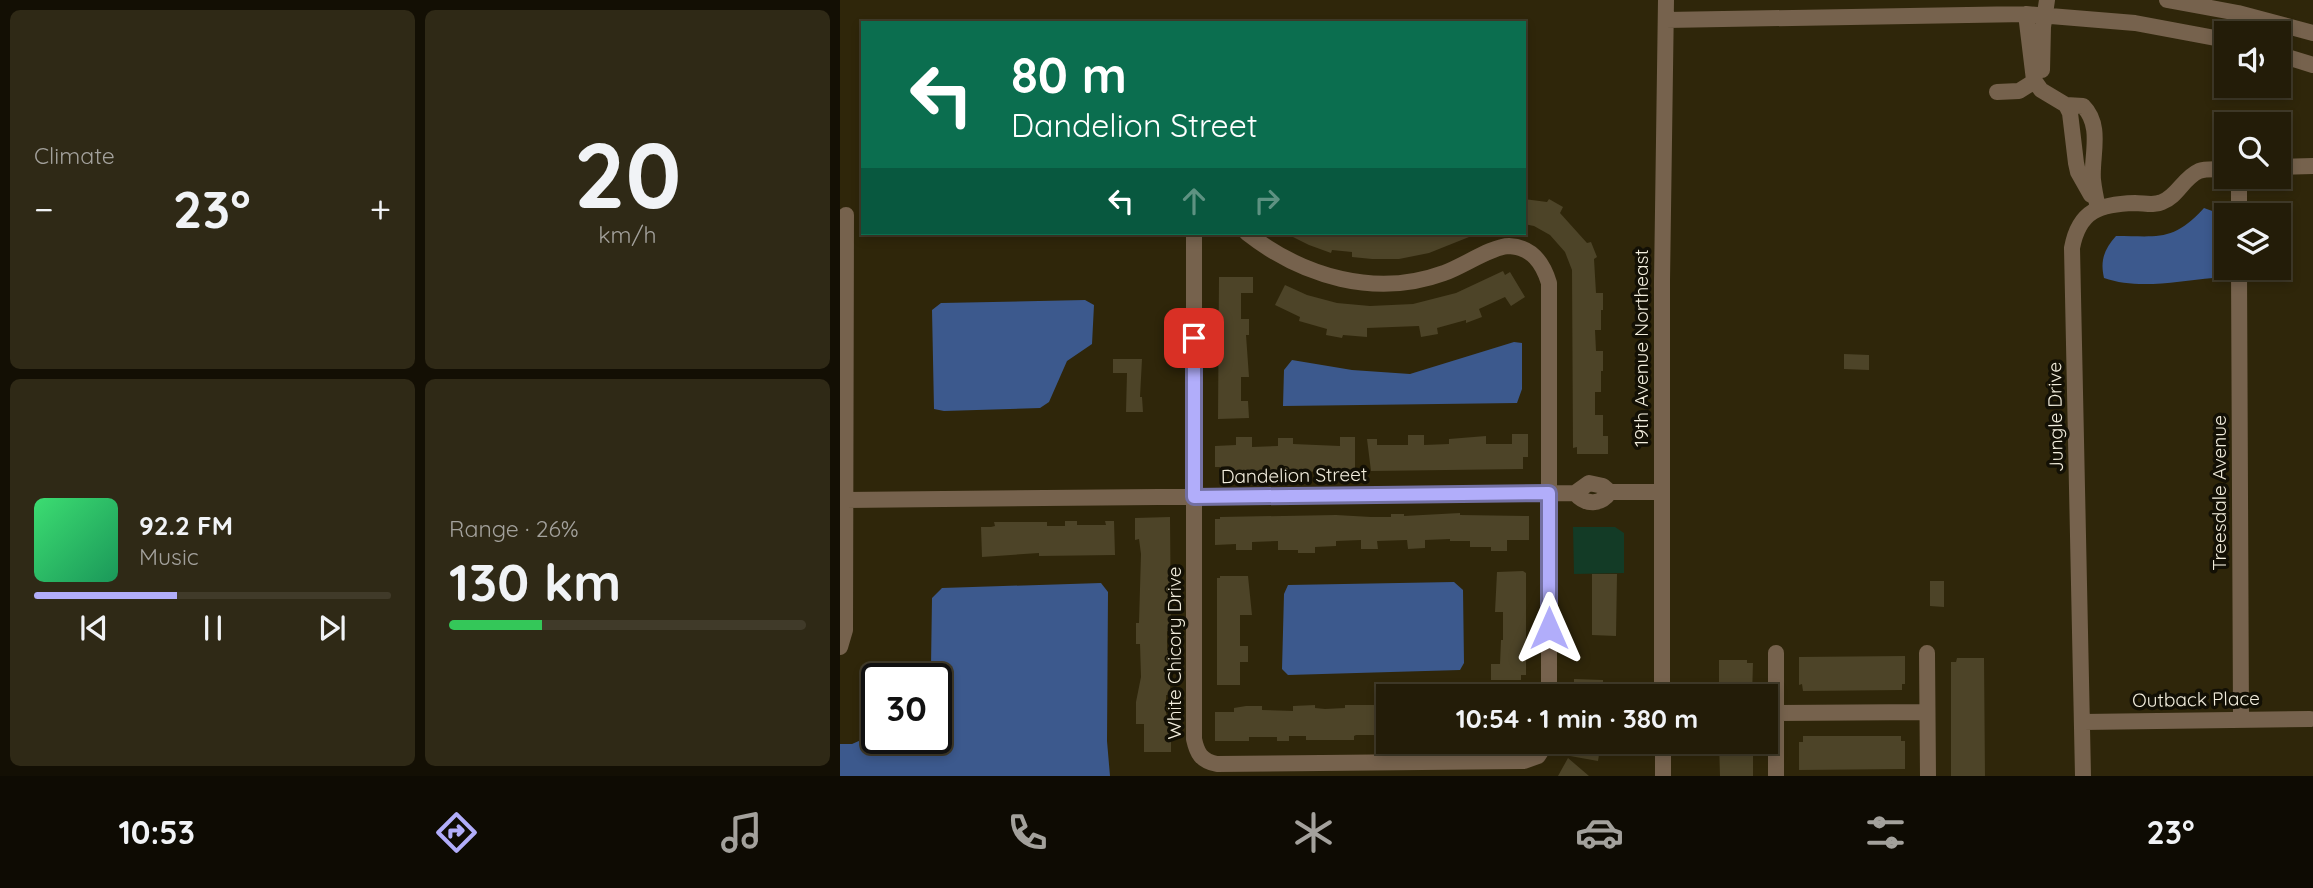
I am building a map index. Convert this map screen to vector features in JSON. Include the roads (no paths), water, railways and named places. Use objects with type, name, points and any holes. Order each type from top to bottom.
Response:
[{"type":"street","name":"19th Avenue Northeast","points":[[1662,684],[1666,0]]},
{"type":"street","points":[[2167,0],[2238,13],[2313,33]]},
{"type":"street","points":[[1666,20],[2046,7],[2214,38]]},
{"type":"street","points":[[2046,7],[2041,59],[2047,93]]},
{"type":"street","points":[[2027,9],[2035,81],[2041,90],[2066,105],[2071,120],[2078,172],[2098,208],[2133,203],[2159,204],[2173,197],[2186,179],[2200,170],[2214,169]]},
{"type":"street","points":[[2291,58],[2313,65]]},
{"type":"street","points":[[1997,92],[2019,91],[2035,81]]},
{"type":"street","points":[[2291,167],[2313,166]]},
{"type":"street","name":"Jungle Drive","points":[[2083,776],[2072,248],[2077,231],[2089,214],[2098,208]]},
{"type":"street","points":[[840,647],[845,630],[843,215],[861,215]]},
{"type":"street","name":"White Chicory Drive","points":[[1195,235],[1196,752],[1203,759],[1217,764],[1524,761],[1539,754]]},
{"type":"street","points":[[1250,235],[1301,267],[1334,279],[1360,282],[1386,284],[1443,274],[1496,248],[1508,246],[1522,248],[1534,254],[1540,262],[1549,283],[1549,684]]},
{"type":"street","name":"Treesdale Avenue","points":[[2239,280],[2241,719]]},
{"type":"street","name":"Dandelion Street","points":[[845,500],[1575,493],[1589,483],[1597,483],[1610,492],[1662,492]]},
{"type":"street","points":[[1776,653],[1776,684]]},
{"type":"street","points":[[1927,653],[1928,776]]},
{"type":"street","points":[[1778,713],[1927,712]]},
{"type":"street","name":"Outback Place","points":[[2083,723],[2310,719]]},
{"type":"street","points":[[1663,754],[1663,776]]},
{"type":"street","points":[[1776,754],[1776,776]]},
{"type":"water","points":[[2204,208],[2214,212],[2213,278],[2144,284],[2104,278],[2104,256],[2116,236],[2164,235],[2174,232]]},
{"type":"water","points":[[1085,300],[1094,305],[1092,344],[1067,361],[1049,402],[1040,408],[934,409],[932,310],[941,303]]},
{"type":"water","points":[[1514,342],[1522,343],[1522,389],[1517,403],[1283,406],[1284,370],[1292,360],[1352,370],[1410,374]]},
{"type":"water","points":[[1454,582],[1463,590],[1464,663],[1460,670],[1288,675],[1282,669],[1284,594],[1288,585]]},
{"type":"water","points":[[1101,583],[1108,592],[1107,741],[1110,776],[840,776],[840,744],[852,744],[861,740],[861,754],[952,754],[952,663],[931,663],[932,598],[942,588]]}]
